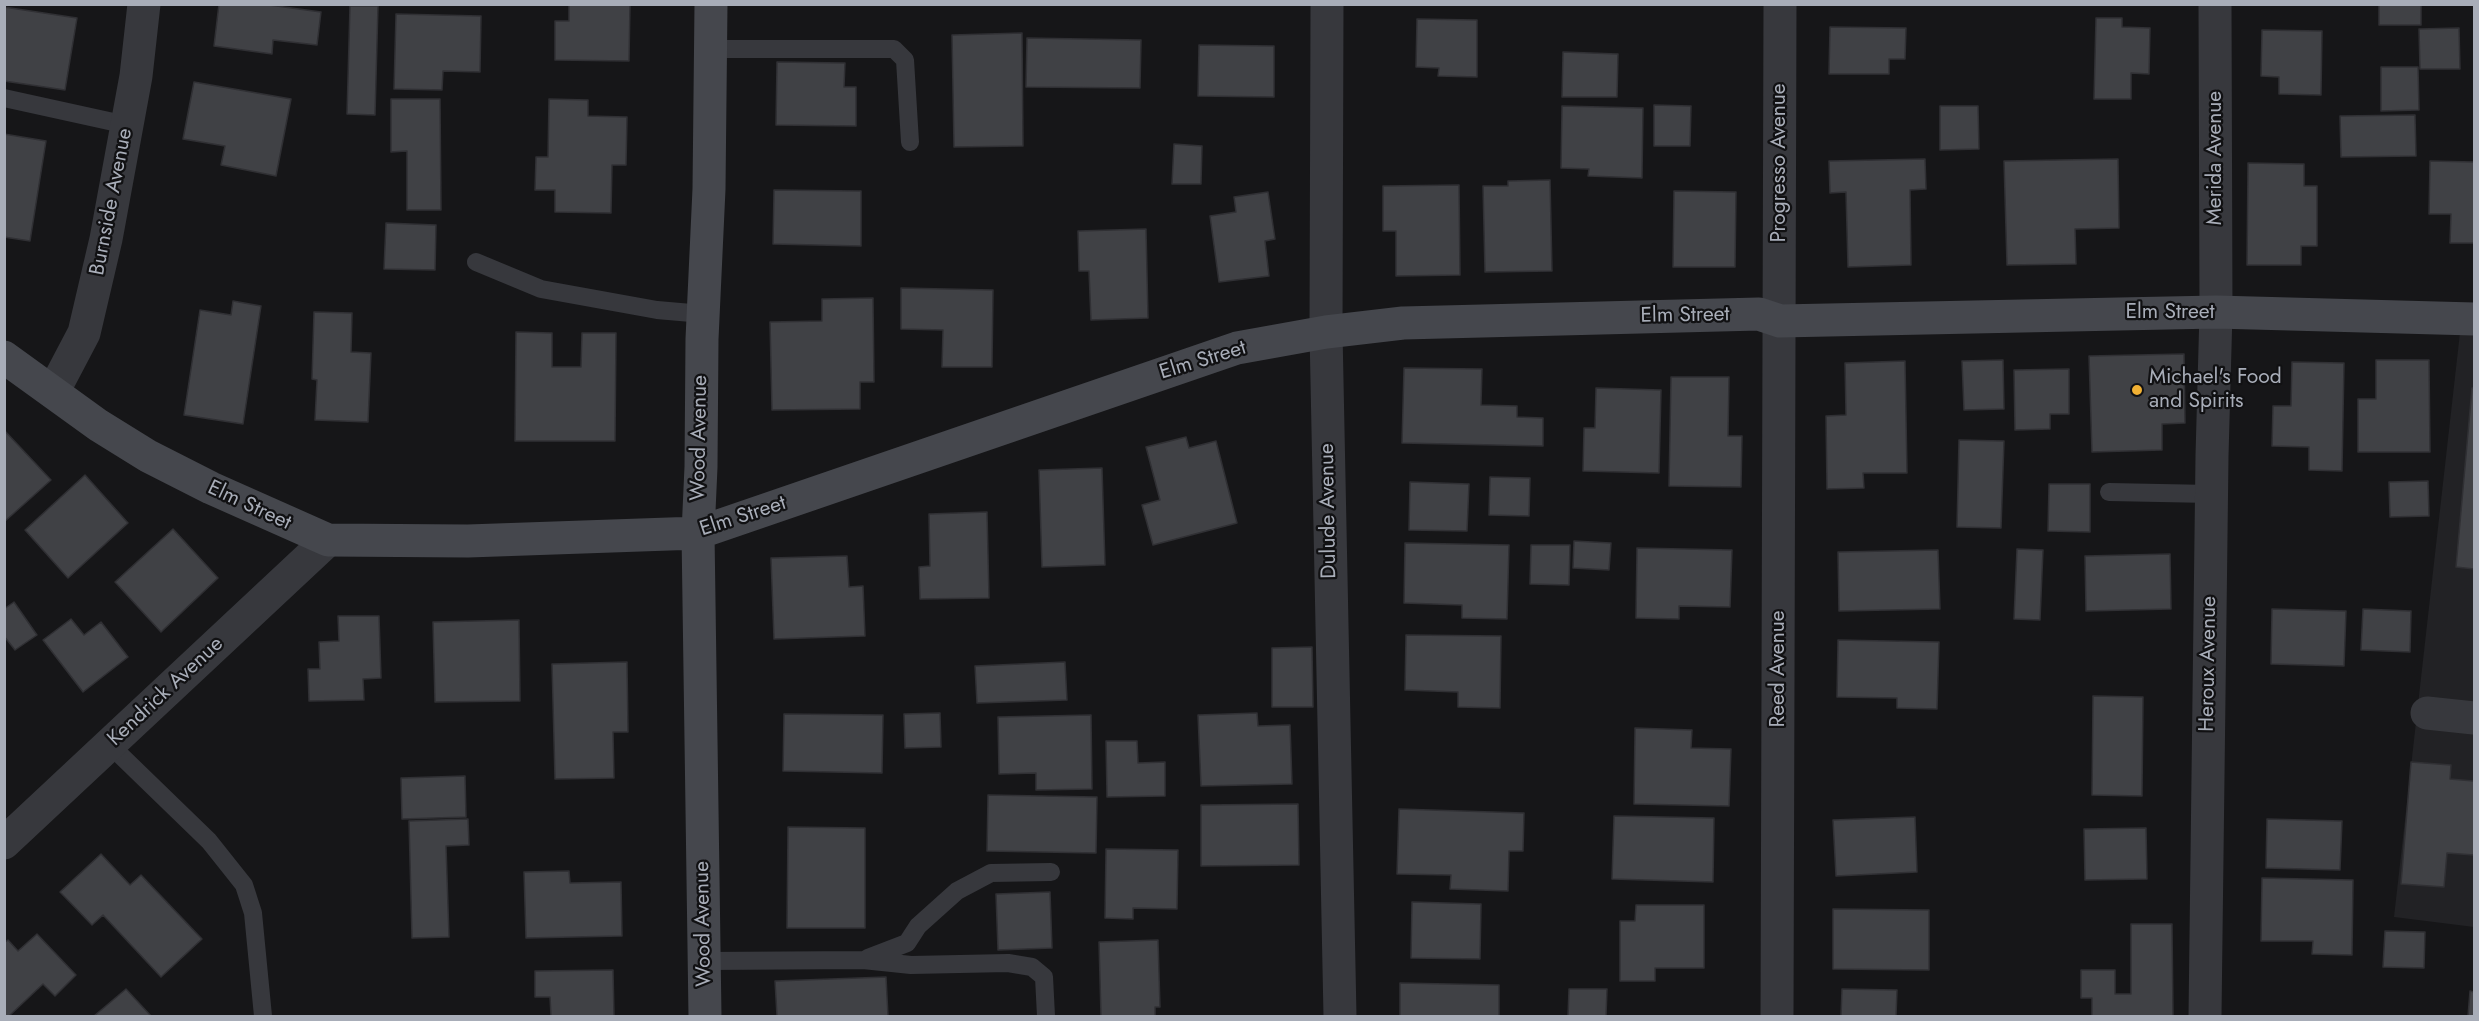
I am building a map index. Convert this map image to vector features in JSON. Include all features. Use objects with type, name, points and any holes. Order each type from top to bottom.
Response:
[{"type":"street","name":"Burnside Avenue","points":[[53,392],[84,333],[106,238],[136,76],[144,4]]},
{"type":"street","name":"Wood Avenue","points":[[705,1017],[706,961],[698,533],[703,314],[709,189],[711,4]]},
{"type":"street","name":"Dulude Avenue","points":[[1327,4],[1326,332],[1340,1017]]},
{"type":"street","name":"Progresso Avenue","points":[[1780,4],[1780,321]]},
{"type":"street","name":"Merida Avenue","points":[[2215,4],[2216,312]]},
{"type":"street","name":"Elm Street","points":[[4,357],[98,425],[157,461],[279,520],[328,540],[468,541],[698,533],[1237,348],[1326,332],[1403,323],[1759,314],[1780,321],[2216,312],[2475,319]]},
{"type":"street","name":"Heroux Avenue","points":[[2205,1017],[2211,494],[2216,312]]},
{"type":"street","name":"Reed Avenue","points":[[1777,1017],[1780,321]]},
{"type":"street","name":"Kendrick Avenue","points":[[9,831],[110,745],[328,540]]},
{"type":"street","points":[[2427,713],[2475,718]]},
{"type":"lane","points":[[710,49],[894,49],[904,60],[910,142]]},
{"type":"lane","points":[[4,98],[127,125]]},
{"type":"lane","points":[[476,262],[541,289],[657,310],[703,314]]},
{"type":"lane","points":[[2109,492],[2211,494]]},
{"type":"lane","points":[[110,745],[209,841],[244,885],[254,913],[263,1017]]},
{"type":"lane","points":[[863,960],[908,943],[918,926],[957,891],[991,873],[1051,872]]},
{"type":"lane","points":[[706,961],[863,960],[911,965],[990,963],[1032,967],[1044,977],[1046,1017]]},
{"type":"shaded area","points":[[2474,314],[2474,927],[2394,917],[2462,315]]},
{"type":"building","points":[[219,4],[262,4],[321,12],[317,45],[273,40],[272,54],[214,46]]},
{"type":"building","points":[[569,4],[630,4],[629,61],[555,60],[555,21],[569,21]]},
{"type":"building","points":[[2379,4],[2421,4],[2421,25],[2379,25]]},
{"type":"building","points":[[350,6],[378,6],[375,115],[347,114]]},
{"type":"building","points":[[4,7],[77,18],[65,90],[4,81]]},
{"type":"building","points":[[396,14],[481,16],[480,72],[443,71],[442,90],[394,89]]},
{"type":"building","points":[[2096,18],[2122,18],[2122,27],[2150,28],[2149,74],[2131,73],[2131,99],[2094,99]]},
{"type":"building","points":[[1417,19],[1477,20],[1477,77],[1438,76],[1439,68],[1416,67]]},
{"type":"building","points":[[1830,27],[1906,28],[1905,59],[1889,59],[1889,74],[1829,74]]},
{"type":"building","points":[[2459,28],[2460,69],[2420,69],[2419,29]]},
{"type":"building","points":[[2262,30],[2322,31],[2321,95],[2279,94],[2279,77],[2261,76]]},
{"type":"building","points":[[1022,33],[1023,146],[954,147],[952,35]]},
{"type":"building","points":[[1027,38],[1141,40],[1140,88],[1026,87]]},
{"type":"building","points":[[1199,45],[1274,46],[1274,97],[1198,96]]},
{"type":"building","points":[[1563,52],[1618,54],[1617,97],[1562,97]]},
{"type":"building","points":[[777,62],[845,63],[844,87],[856,87],[856,126],[776,125]]},
{"type":"building","points":[[2381,67],[2418,67],[2419,110],[2381,111]]},
{"type":"building","points":[[194,82],[291,99],[276,176],[221,165],[225,146],[183,139]]},
{"type":"building","points":[[391,99],[440,99],[441,210],[407,210],[407,151],[391,152]]},
{"type":"building","points":[[549,99],[588,100],[588,116],[627,117],[626,165],[612,165],[611,213],[555,212],[555,190],[535,190],[536,157],[548,157]]},
{"type":"building","points":[[1654,105],[1691,106],[1690,146],[1654,146]]},
{"type":"building","points":[[1562,106],[1643,108],[1642,178],[1588,176],[1589,169],[1561,168]]},
{"type":"building","points":[[1940,106],[1978,106],[1979,149],[1940,150]]},
{"type":"building","points":[[2415,115],[2416,156],[2341,157],[2340,116]]},
{"type":"building","points":[[4,134],[46,141],[30,241],[4,237]]},
{"type":"building","points":[[1174,144],[1202,146],[1201,184],[1172,184]]},
{"type":"building","points":[[1925,159],[1926,189],[1910,190],[1911,265],[1848,267],[1846,192],[1830,193],[1829,161]]},
{"type":"building","points":[[2118,159],[2119,228],[2075,229],[2076,264],[2007,265],[2004,161]]},
{"type":"building","points":[[2430,161],[2474,162],[2474,243],[2450,243],[2451,214],[2429,214]]},
{"type":"building","points":[[2248,163],[2304,164],[2304,186],[2317,186],[2317,246],[2301,246],[2301,265],[2247,265]]},
{"type":"building","points":[[1550,180],[1552,271],[1485,272],[1483,186],[1508,186],[1508,181]]},
{"type":"building","points":[[1459,185],[1460,275],[1396,276],[1396,231],[1383,231],[1383,186]]},
{"type":"building","points":[[774,190],[861,191],[861,246],[773,244]]},
{"type":"building","points":[[1674,191],[1736,192],[1735,267],[1673,267]]},
{"type":"building","points":[[1268,192],[1275,239],[1265,241],[1269,276],[1219,282],[1210,216],[1236,212],[1234,197]]},
{"type":"building","points":[[386,223],[436,225],[435,270],[384,269]]},
{"type":"building","points":[[1146,229],[1148,318],[1091,320],[1089,271],[1079,271],[1078,231]]},
{"type":"building","points":[[901,288],[993,290],[992,367],[942,367],[943,330],[901,329]]},
{"type":"building","points":[[873,298],[874,382],[860,382],[860,409],[772,410],[770,322],[822,321],[822,299]]},
{"type":"building","points":[[233,301],[261,306],[243,424],[184,415],[200,310],[231,315]]},
{"type":"building","points":[[314,312],[352,313],[351,352],[371,353],[368,422],[315,420],[317,380],[312,379]]},
{"type":"building","points":[[516,332],[552,333],[552,367],[581,367],[582,333],[616,333],[615,441],[515,441]]},
{"type":"building","name":"Michael's Food and Spirits","points":[[2184,354],[2185,423],[2162,424],[2162,450],[2092,452],[2089,356]]},
{"type":"building","points":[[2003,360],[2004,409],[1964,410],[1962,361]]},
{"type":"building","points":[[2376,360],[2429,360],[2430,452],[2358,452],[2358,399],[2376,399]]},
{"type":"building","points":[[1905,361],[1907,473],[1863,473],[1864,488],[1827,489],[1826,416],[1846,415],[1845,363]]},
{"type":"building","points":[[2292,362],[2344,363],[2342,471],[2309,470],[2309,447],[2272,446],[2273,406],[2291,406]]},
{"type":"building","points":[[1404,368],[1482,369],[1481,405],[1517,406],[1517,417],[1543,418],[1543,446],[1402,443]]},
{"type":"building","points":[[2069,369],[2069,414],[2050,414],[2050,429],[2015,430],[2014,370]]},
{"type":"building","points":[[1671,377],[1729,377],[1728,436],[1742,436],[1741,487],[1669,486]]},
{"type":"building","points":[[1596,388],[1661,390],[1659,473],[1583,471],[1584,428],[1595,428]]},
{"type":"building","points":[[2472,388],[2474,388],[2474,569],[2456,567]]},
{"type":"building","points":[[4,430],[51,480],[4,522]]},
{"type":"building","points":[[1186,437],[1189,448],[1216,441],[1237,523],[1153,545],[1142,505],[1160,500],[1146,447]]},
{"type":"building","points":[[1959,440],[2004,441],[2001,528],[1957,527]]},
{"type":"building","points":[[1102,468],[1105,565],[1042,567],[1039,470]]},
{"type":"building","points":[[85,475],[128,523],[68,578],[25,530]]},
{"type":"building","points":[[1490,477],[1530,478],[1529,516],[1489,515]]},
{"type":"building","points":[[2428,481],[2429,516],[2390,517],[2389,482]]},
{"type":"building","points":[[1410,482],[1469,484],[1467,531],[1409,530]]},
{"type":"building","points":[[2049,484],[2090,484],[2090,532],[2048,531]]},
{"type":"building","points":[[987,512],[989,598],[920,599],[919,567],[930,566],[929,514]]},
{"type":"building","points":[[173,529],[218,578],[161,632],[115,582]]},
{"type":"building","points":[[1574,541],[1611,543],[1609,570],[1573,568]]},
{"type":"building","points":[[1405,543],[1509,545],[1507,619],[1462,618],[1462,605],[1404,603]]},
{"type":"building","points":[[1531,545],[1570,545],[1569,585],[1530,584]]},
{"type":"building","points":[[1637,548],[1732,550],[1730,607],[1679,606],[1679,619],[1636,618]]},
{"type":"building","points":[[2017,549],[2043,550],[2040,620],[2014,619]]},
{"type":"building","points":[[1938,550],[1940,609],[1839,611],[1838,552]]},
{"type":"building","points":[[2170,554],[2171,609],[2086,611],[2085,556]]},
{"type":"building","points":[[847,556],[849,587],[863,586],[865,636],[774,639],[771,558]]},
{"type":"building","points":[[14,602],[37,635],[15,650],[4,636],[4,609]]},
{"type":"building","points":[[2272,609],[2346,611],[2344,666],[2271,664]]},
{"type":"building","points":[[2363,609],[2411,611],[2410,652],[2361,650]]},
{"type":"building","points":[[338,616],[379,616],[381,678],[363,679],[364,700],[309,701],[308,669],[320,669],[319,642],[339,641]]},
{"type":"building","points":[[71,619],[84,635],[101,622],[128,657],[83,692],[43,640]]},
{"type":"building","points":[[519,620],[520,701],[435,702],[433,622]]},
{"type":"building","points":[[1406,635],[1501,636],[1500,708],[1458,707],[1458,692],[1405,690]]},
{"type":"building","points":[[1838,640],[1939,642],[1937,709],[1897,708],[1897,698],[1837,697]]},
{"type":"building","points":[[1312,647],[1313,707],[1272,707],[1272,648]]},
{"type":"building","points":[[627,662],[628,732],[613,732],[614,778],[555,779],[552,664]]},
{"type":"building","points":[[1065,662],[1067,700],[977,703],[975,666]]},
{"type":"building","points":[[2093,696],[2143,697],[2142,796],[2092,795]]},
{"type":"building","points":[[940,713],[941,747],[905,748],[904,714]]},
{"type":"building","points":[[1257,713],[1258,726],[1290,725],[1292,784],[1201,786],[1198,715]]},
{"type":"building","points":[[784,714],[883,715],[882,773],[783,771]]},
{"type":"building","points":[[1091,715],[1092,789],[1036,790],[1036,773],[999,774],[998,717]]},
{"type":"building","points":[[1635,728],[1692,730],[1691,748],[1731,749],[1729,806],[1634,804]]},
{"type":"building","points":[[1106,741],[1137,741],[1138,763],[1165,762],[1165,796],[1107,797]]},
{"type":"building","points":[[2411,762],[2451,765],[2450,779],[2474,781],[2474,855],[2447,853],[2444,887],[2401,884]]},
{"type":"building","points":[[465,776],[466,817],[402,819],[401,778]]},
{"type":"building","points":[[988,795],[1097,797],[1096,853],[987,851]]},
{"type":"building","points":[[1298,804],[1299,865],[1201,866],[1201,805]]},
{"type":"building","points":[[1399,809],[1524,813],[1523,851],[1509,851],[1508,891],[1450,889],[1451,875],[1397,874]]},
{"type":"building","points":[[1614,816],[1714,818],[1713,882],[1612,879]]},
{"type":"building","points":[[1915,817],[1917,872],[1836,876],[1833,820]]},
{"type":"building","points":[[468,819],[469,845],[446,846],[449,937],[412,938],[409,821]]},
{"type":"building","points":[[2267,819],[2342,821],[2340,870],[2266,868]]},
{"type":"building","points":[[788,827],[865,828],[865,928],[787,928]]},
{"type":"building","points":[[2146,828],[2147,879],[2085,880],[2084,829]]},
{"type":"building","points":[[1106,849],[1178,850],[1177,909],[1133,908],[1133,919],[1105,918]]},
{"type":"building","points":[[101,854],[130,885],[141,875],[202,939],[161,977],[103,915],[92,925],[60,892]]},
{"type":"building","points":[[569,871],[570,883],[621,882],[622,936],[526,938],[524,872]]},
{"type":"building","points":[[2262,878],[2353,880],[2352,955],[2312,954],[2313,941],[2261,941]]},
{"type":"building","points":[[1050,892],[1052,948],[998,950],[996,894]]},
{"type":"building","points":[[1412,902],[1481,904],[1480,959],[1411,958]]},
{"type":"building","points":[[1636,905],[1704,905],[1704,968],[1655,968],[1655,981],[1620,981],[1620,921],[1635,921]]},
{"type":"building","points":[[1833,909],[1929,910],[1929,970],[1833,969]]},
{"type":"building","points":[[2131,924],[2172,924],[2173,1016],[2092,1016],[2092,998],[2081,998],[2081,970],[2115,970],[2115,994],[2131,994]]},
{"type":"building","points":[[2385,931],[2425,932],[2424,968],[2383,967]]},
{"type":"building","points":[[37,934],[76,975],[55,996],[43,984],[9,1016],[4,1016],[4,943],[8,940],[18,951]]},
{"type":"building","points":[[1158,940],[1160,1007],[1155,1007],[1155,1016],[1101,1016],[1099,942]]},
{"type":"building","points":[[613,970],[614,1016],[551,1016],[550,997],[535,997],[535,971]]},
{"type":"building","points":[[886,977],[888,1016],[777,1016],[775,981]]},
{"type":"building","points":[[1400,983],[1499,985],[1499,1016],[1400,1016]]},
{"type":"building","points":[[126,989],[151,1016],[94,1016]]},
{"type":"building","points":[[1569,989],[1607,989],[1606,1016],[1568,1016]]},
{"type":"building","points":[[1842,989],[1897,990],[1896,1016],[1841,1016]]},
{"type":"building","points":[[2470,991],[2474,992],[2474,1016],[2468,1016]]},
{"type":"place","name":"Michael's Food and Spirits","points":[[2137,390]]}]
